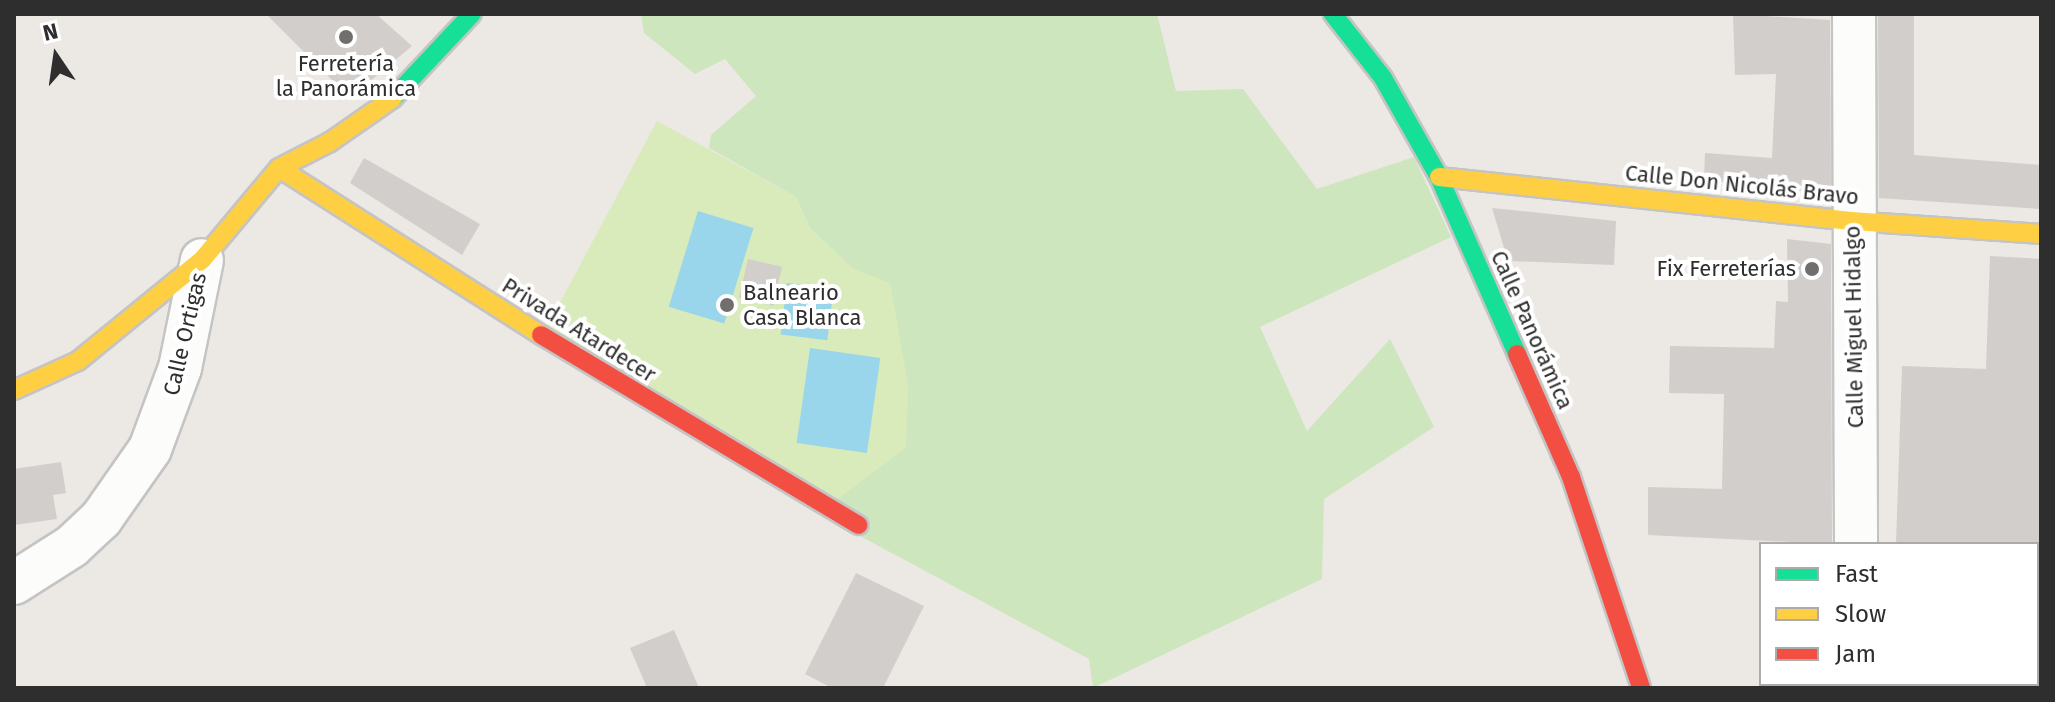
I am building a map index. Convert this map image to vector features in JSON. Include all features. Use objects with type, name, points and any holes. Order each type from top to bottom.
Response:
[{"type":"street","points":[[14,390],[78,361],[202,260],[279,168],[330,142],[379,109],[416,79],[472,14]]},
{"type":"street","name":"Calle Panorámica","points":[[1333,14],[1383,78],[1439,177],[1571,477],[1641,688]]},
{"type":"street","name":"Calle Miguel Hidalgo","points":[[1854,14],[1852,221],[1856,542]]},
{"type":"street","name":"Privada Atardecer","points":[[279,168],[586,364],[859,525]]},
{"type":"street","name":"Calle Don Nicolás Bravo","points":[[1439,177],[1852,221],[2041,234]]},
{"type":"street","name":"Calle Ortigas","points":[[14,583],[72,546],[101,519],[150,449],[180,368],[202,260]]},
{"type":"green space","points":[[641,14],[1157,14],[1176,91],[1243,89],[1317,189],[1414,157],[1451,237],[1260,327],[1307,431],[1390,339],[1434,427],[1324,499],[1322,579],[1093,688],[1089,659],[819,514],[890,284],[852,268],[810,228],[796,197],[709,148],[711,135],[756,96],[725,59],[695,74],[644,33]]},
{"type":"green space","name":"Balneario Casa Blanca","points":[[657,121],[796,197],[810,228],[852,268],[890,283],[908,384],[906,448],[834,502],[547,327]]},
{"type":"water","points":[[698,211],[753,228],[724,324],[669,307]]},
{"type":"water","points":[[787,283],[834,289],[827,340],[781,335]]},
{"type":"water","points":[[810,348],[880,358],[867,453],[797,443]]},
{"type":"building","name":"Ferretería la Panorámica","points":[[266,14],[376,14],[412,46],[350,98]]},
{"type":"building","points":[[1733,14],[1830,20],[1831,194],[1704,180],[1705,153],[1772,158],[1776,74],[1735,75]]},
{"type":"building","points":[[1878,14],[1914,14],[1914,155],[2041,165],[2041,209],[1879,198]]},
{"type":"building","points":[[364,158],[480,224],[462,255],[350,183]]},
{"type":"building","points":[[1492,208],[1616,221],[1614,265],[1508,261]]},
{"type":"building","points":[[1787,239],[1831,244],[1832,542],[1648,535],[1648,487],[1722,489],[1724,394],[1669,393],[1670,346],[1774,348],[1776,301],[1788,302]]},
{"type":"building","points":[[1990,256],[2041,259],[2041,544],[1896,542],[1902,366],[1986,369]]},
{"type":"building","points":[[748,259],[782,267],[773,306],[739,298]]},
{"type":"building","points":[[61,462],[66,493],[53,495],[57,519],[14,525],[14,469]]},
{"type":"building","points":[[856,573],[924,606],[883,688],[832,688],[805,674]]},
{"type":"building","points":[[674,630],[699,688],[647,688],[630,648]]},
{"type":"traffic: fast","points":[[393,98],[472,14]]},
{"type":"traffic: fast","points":[[1333,14],[1383,78],[1439,177],[1517,354]]},
{"type":"traffic: slow","points":[[14,390],[78,361],[202,260],[279,168],[330,142],[393,98]]},
{"type":"traffic: slow","points":[[279,168],[541,335]]},
{"type":"traffic: slow","points":[[1439,177],[1852,221],[2041,234]]},
{"type":"traffic: jam","points":[[541,335],[859,525]]},
{"type":"traffic: jam","points":[[1517,354],[1571,477],[1641,688]]},
{"type":"place","name":"Ferretería la Panorámica","points":[[346,37]]},
{"type":"place","name":"Fix Ferreterías","points":[[1812,269]]},
{"type":"place","name":"Balneario Casa Blanca","points":[[727,305]]}]
